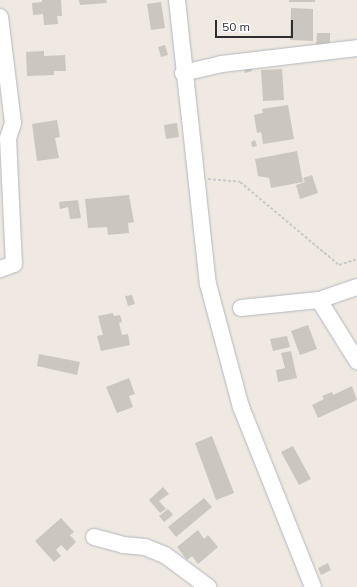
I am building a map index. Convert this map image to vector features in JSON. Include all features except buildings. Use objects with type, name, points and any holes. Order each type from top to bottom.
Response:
[{"type":"street","points":[[177,0],[183,73],[208,284],[242,407],[314,587]]},
{"type":"street","points":[[0,17],[13,123],[8,138],[5,182],[14,264],[0,269]]},
{"type":"street","points":[[183,73],[221,64],[357,48]]},
{"type":"street","points":[[241,308],[319,300],[357,287]]},
{"type":"street","points":[[319,300],[357,361]]},
{"type":"street","points":[[94,537],[123,546],[145,547],[165,555],[208,587]]},
{"type":"path","points":[[195,178],[240,182],[339,265],[357,259]]}]
